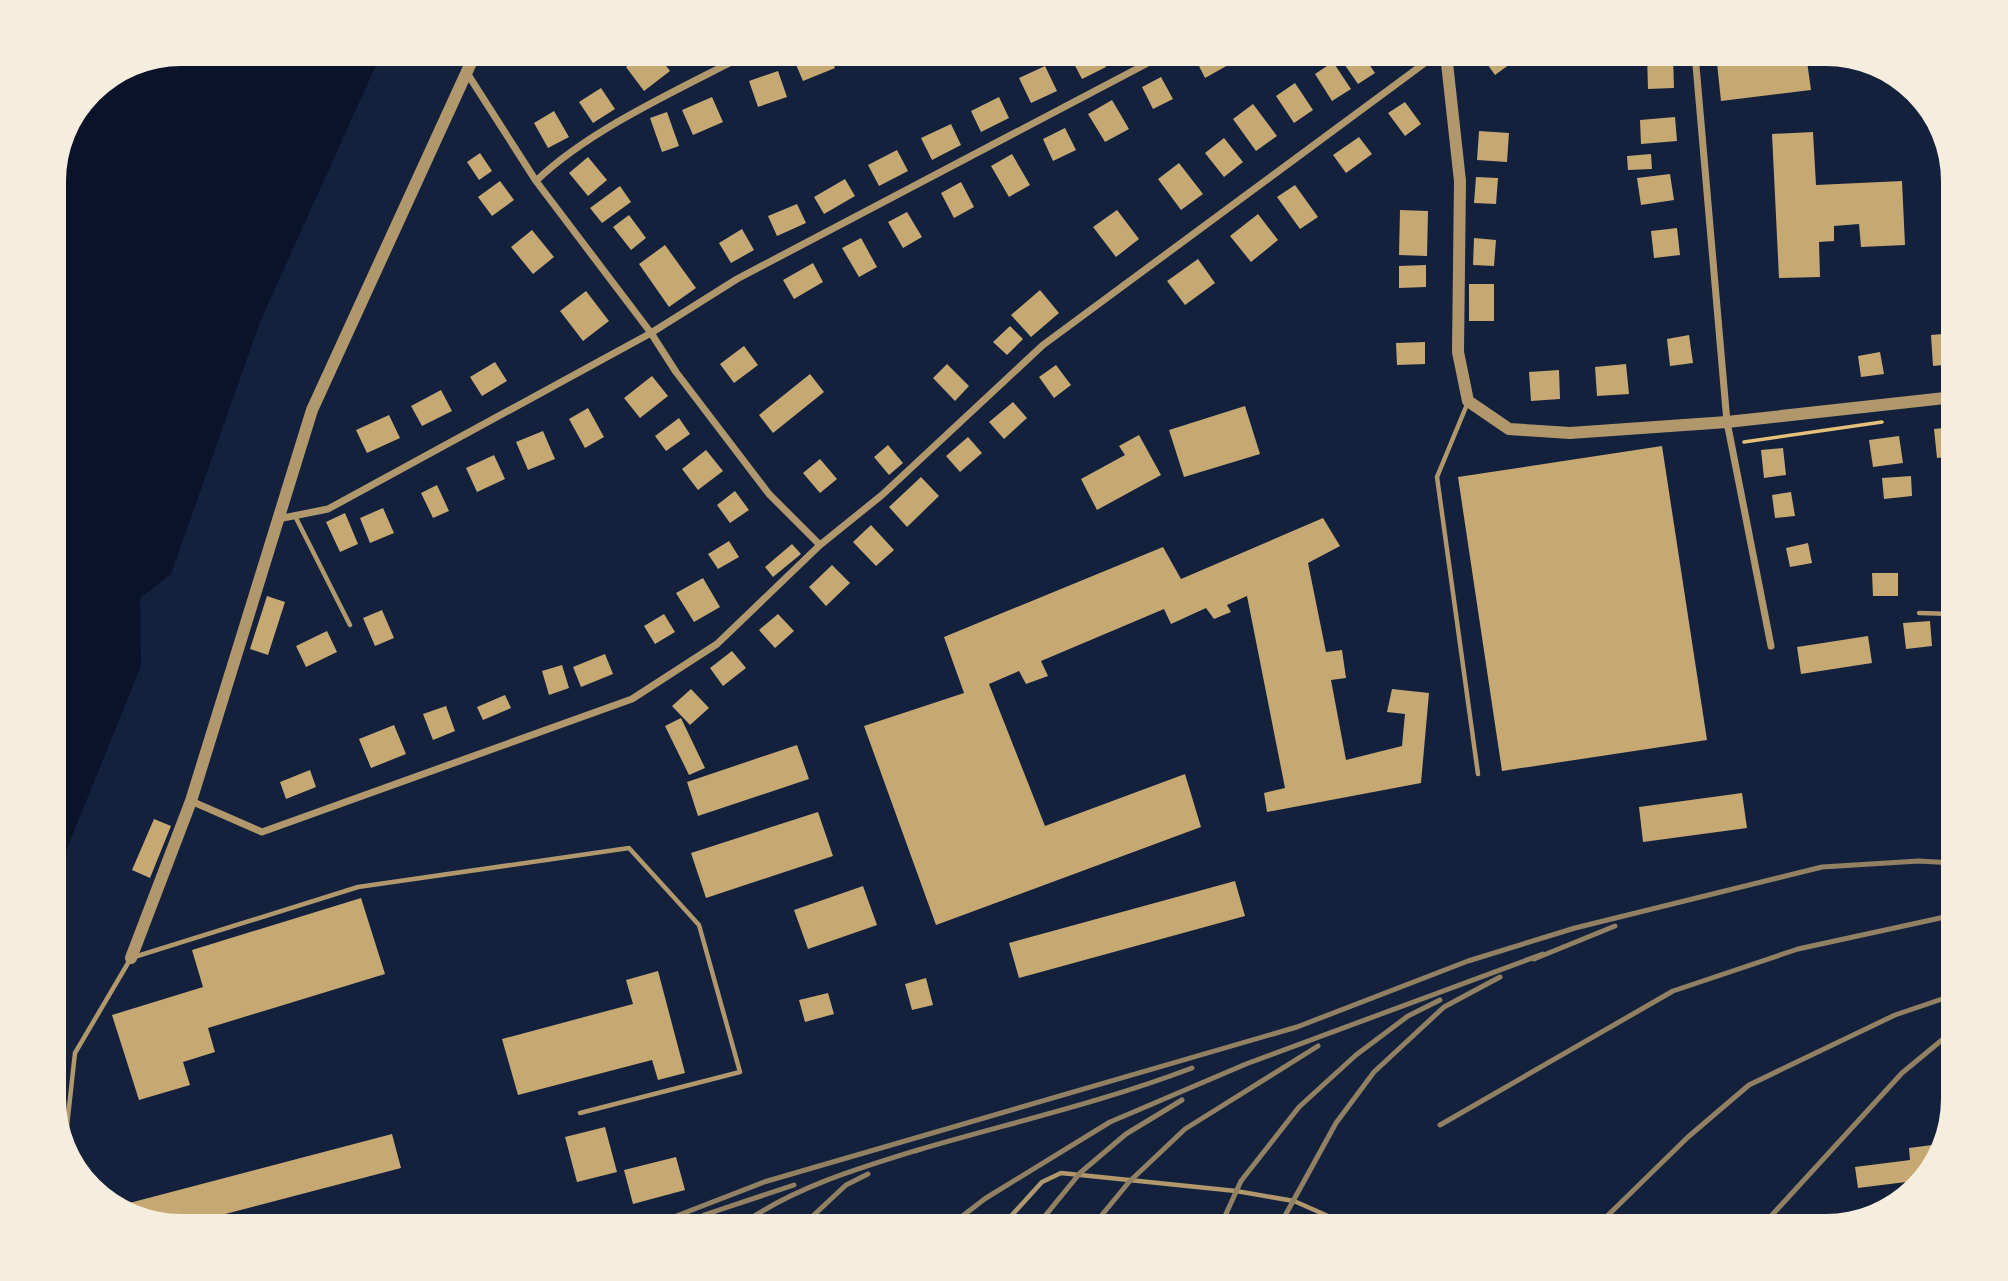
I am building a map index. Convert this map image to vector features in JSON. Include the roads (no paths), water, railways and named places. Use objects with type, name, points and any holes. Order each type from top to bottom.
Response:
[{"type":"street","points":[[131,958],[191,801],[276,519],[312,410],[470,66]]},
{"type":"street","points":[[536,181],[568,154],[655,102],[724,66]]},
{"type":"street","points":[[276,519],[328,509],[651,333],[737,279],[1142,66]]},
{"type":"street","points":[[191,801],[262,832],[632,699],[717,644],[820,545],[882,495],[1043,345],[1421,66]]},
{"type":"street","points":[[1447,66],[1460,181],[1458,352],[1468,401],[1509,429],[1570,433],[1727,422],[1941,398]]},
{"type":"street","points":[[1696,66],[1727,422],[1771,646]]},
{"type":"street","points":[[467,72],[536,181],[651,333],[676,372],[769,494],[820,545]]},
{"type":"lane","points":[[1468,401],[1437,477],[1478,774]]},
{"type":"lane","points":[[295,515],[350,625]]},
{"type":"lane","points":[[1919,613],[1941,614]]},
{"type":"lane","points":[[68,1115],[75,1053],[131,958],[358,887],[629,848],[699,925],[740,1072],[580,1113]]},
{"type":"lane","points":[[1013,1214],[1042,1182],[1061,1173],[1236,1191],[1294,1201],[1324,1214]]},
{"type":"water","points":[[376,66],[260,322],[171,574],[140,598],[141,666],[67,848],[67,174],[70,152],[78,131],[90,111],[106,95],[124,82],[166,67]]},
{"type":"railway","points":[[682,1214],[764,1182],[1297,1027],[1468,961],[1575,928],[1822,867],[1919,861],[1941,862]]},
{"type":"railway","points":[[1440,1125],[1673,991],[1798,949],[1941,918]]},
{"type":"railway","points":[[1534,959],[1615,926]]},
{"type":"railway","points":[[965,1214],[986,1198],[1110,1122],[1246,1064],[1543,954]]},
{"type":"railway","points":[[1286,1214],[1336,1123],[1374,1072],[1444,1007],[1500,977]]},
{"type":"railway","points":[[1609,1214],[1688,1137],[1749,1085],[1895,1015],[1941,999]]},
{"type":"railway","points":[[1226,1214],[1241,1181],[1299,1107],[1356,1055],[1408,1016],[1440,1000]]},
{"type":"railway","points":[[1773,1214],[1902,1073],[1941,1041]]},
{"type":"railway","points":[[1103,1214],[1129,1182],[1185,1129],[1318,1046]]},
{"type":"railway","points":[[758,1214],[780,1201],[848,1172],[1090,1102],[1192,1068]]},
{"type":"railway","points":[[1047,1214],[1080,1173],[1126,1134],[1182,1100]]},
{"type":"railway","points":[[815,1214],[846,1185],[868,1174]]},
{"type":"railway","points":[[707,1214],[794,1185]]}]
